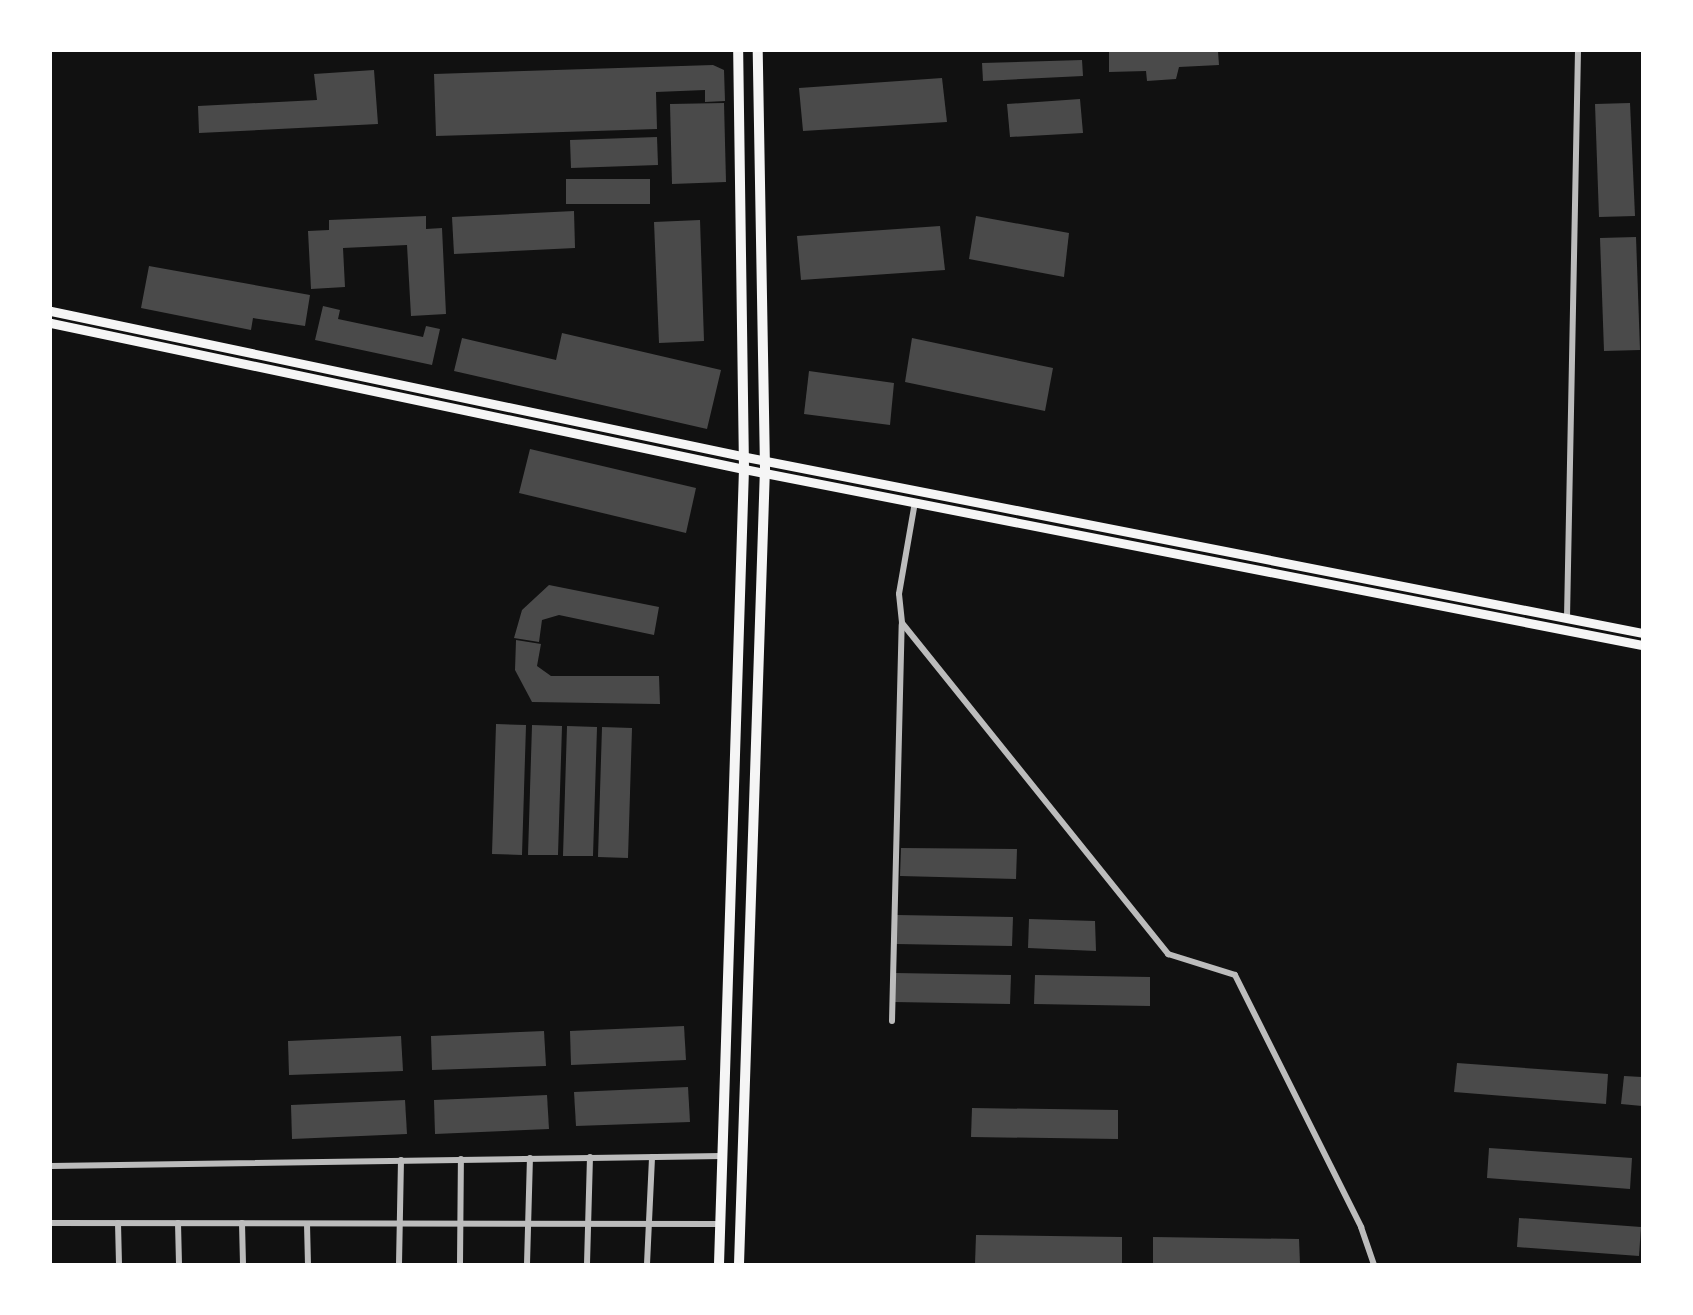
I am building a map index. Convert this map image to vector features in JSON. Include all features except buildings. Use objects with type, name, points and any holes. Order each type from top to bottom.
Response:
[{"type":"highway","points":[[719,1264],[744,469],[738,51]]},
{"type":"highway","points":[[739,1264],[764,472],[758,51]]},
{"type":"main road","points":[[51,311],[744,456],[1642,633]]},
{"type":"main road","points":[[51,323],[744,469],[1642,645]]},
{"type":"street","points":[[1567,618],[1578,51]]},
{"type":"street","points":[[892,1021],[902,623],[899,594],[915,502]]},
{"type":"street","points":[[902,623],[1168,954],[1236,975],[1374,1264]]},
{"type":"street","points":[[51,1166],[722,1156]]},
{"type":"street","points":[[587,1264],[590,1157]]},
{"type":"street","points":[[647,1264],[652,1157]]},
{"type":"street","points":[[527,1264],[530,1158]]},
{"type":"street","points":[[460,1264],[461,1159]]},
{"type":"street","points":[[399,1264],[401,1160]]},
{"type":"street","points":[[51,1223],[720,1224]]},
{"type":"street","points":[[118,1223],[119,1264]]},
{"type":"street","points":[[178,1223],[179,1264]]},
{"type":"street","points":[[242,1223],[243,1264]]},
{"type":"street","points":[[307,1224],[308,1264]]}]
